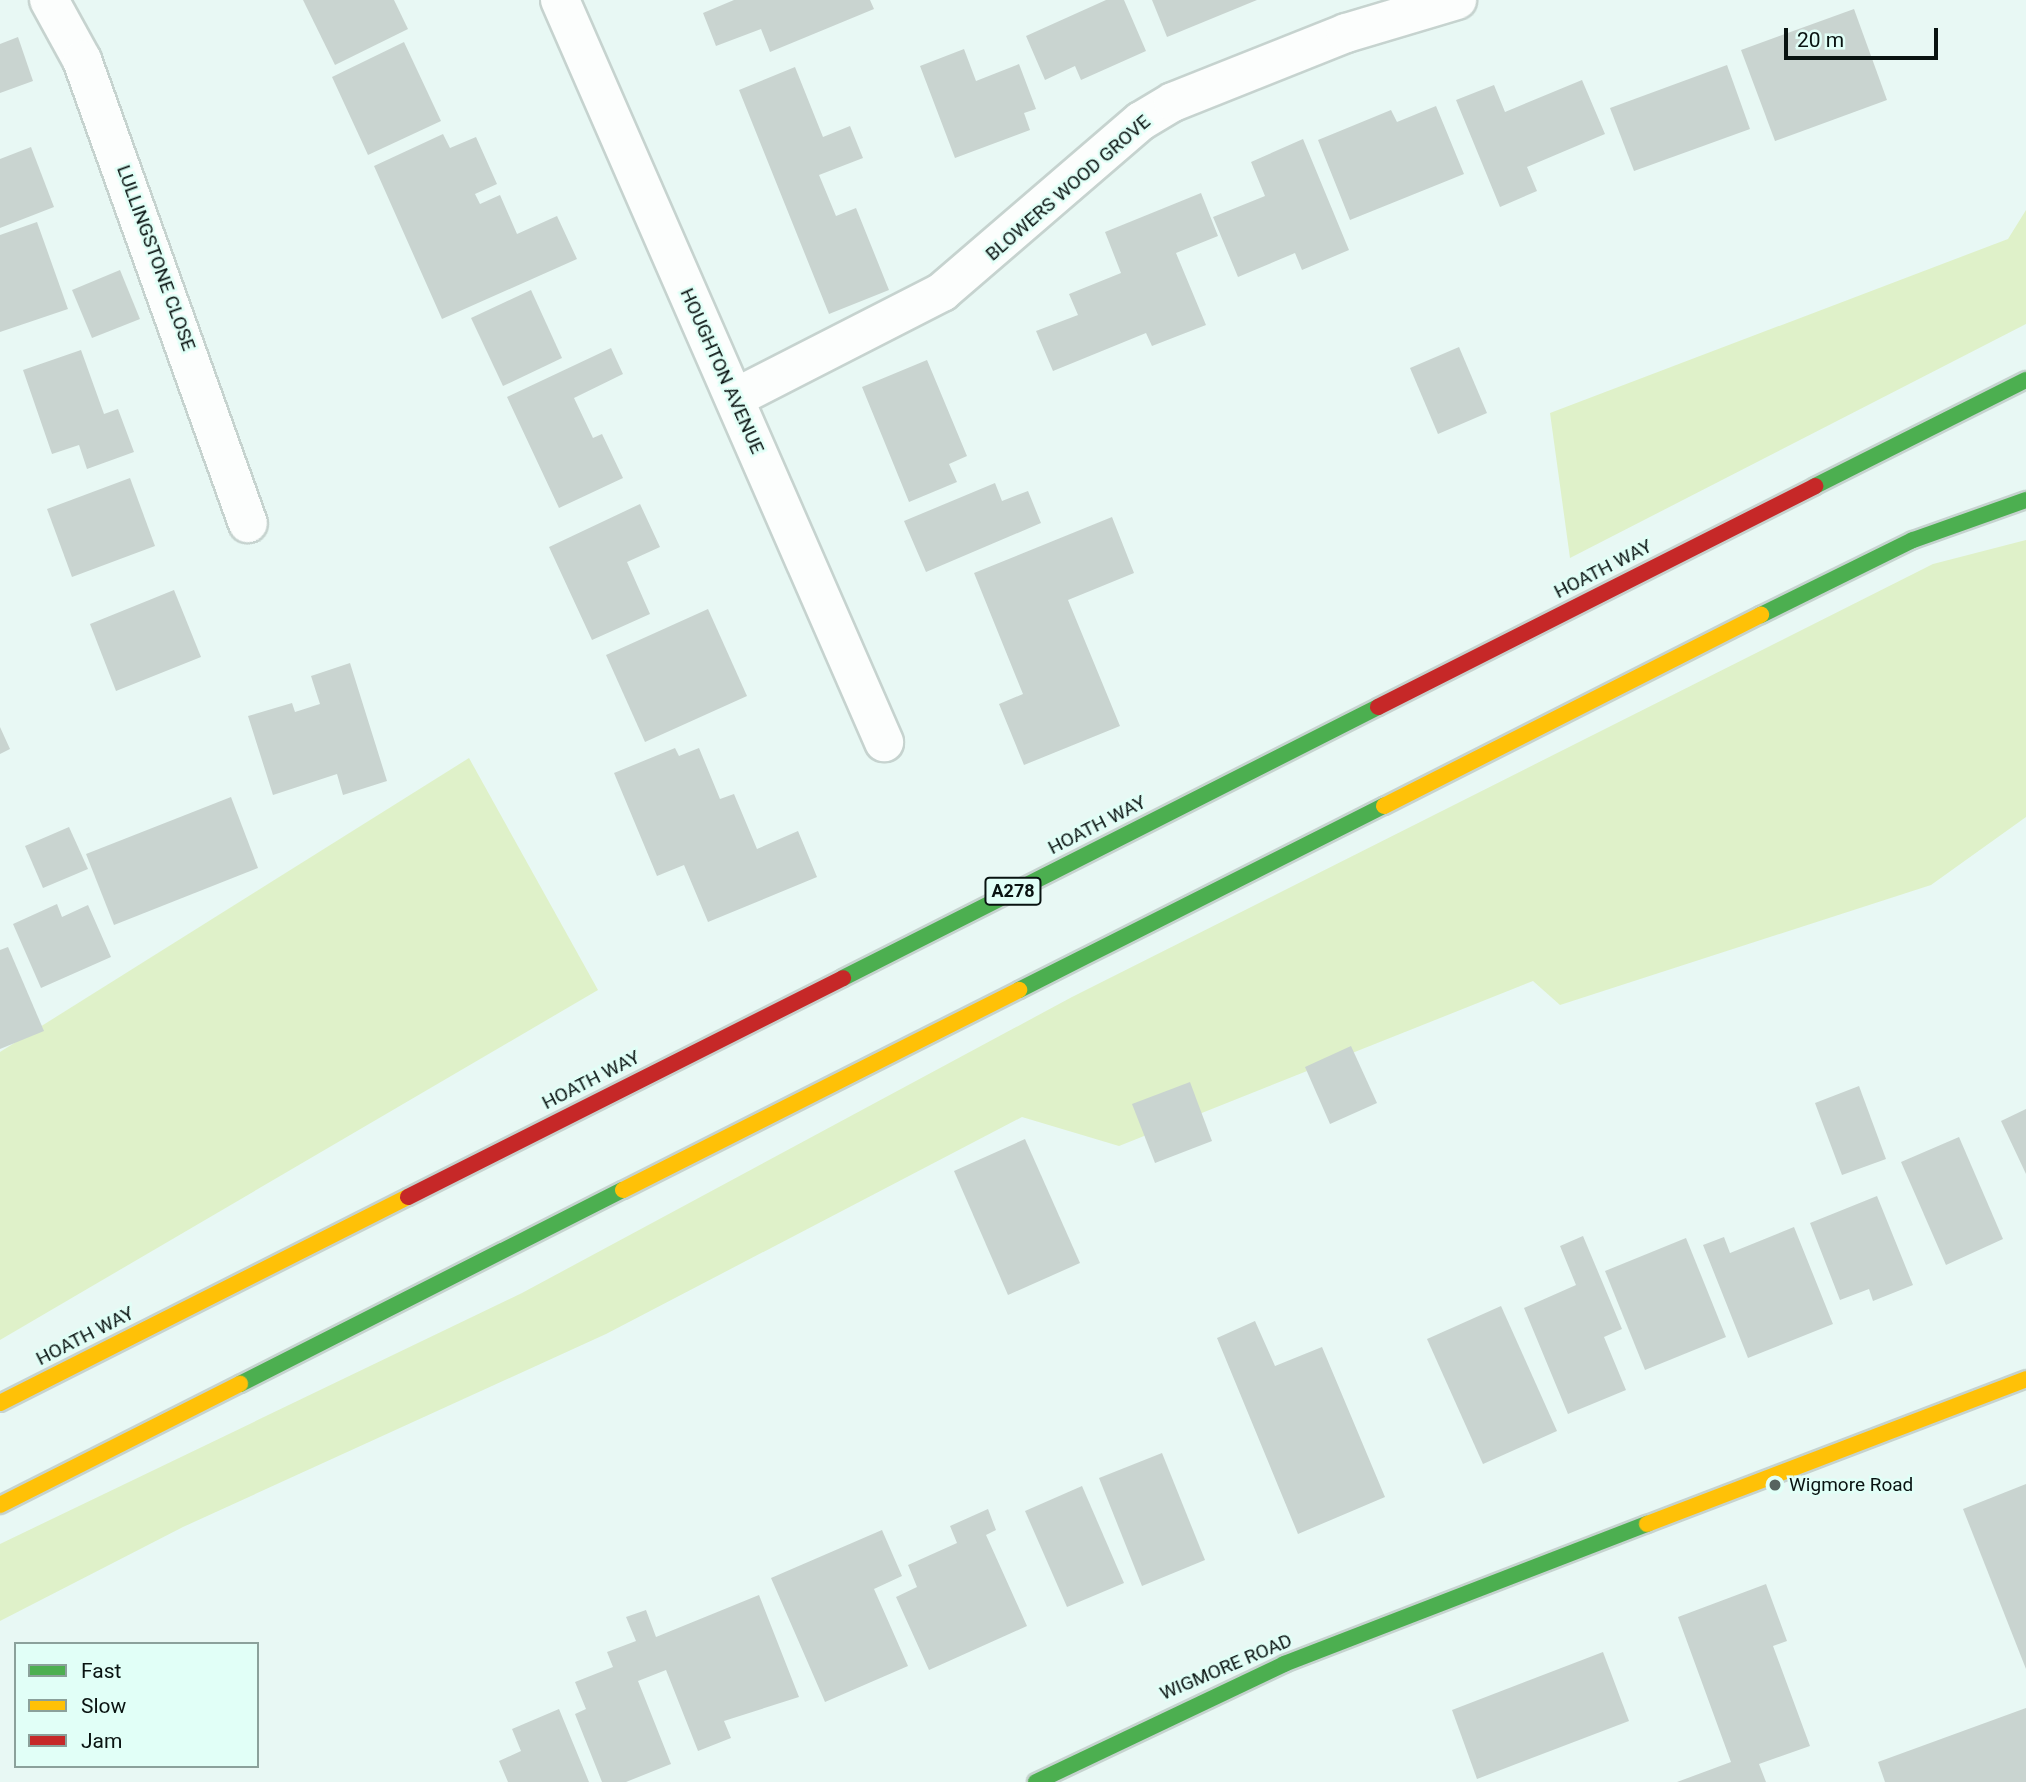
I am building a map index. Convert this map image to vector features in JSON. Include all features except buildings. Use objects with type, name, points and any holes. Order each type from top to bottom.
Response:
[{"type":"main road","name":"HOATH WAY","points":[[0,1403],[2026,380]]},
{"type":"main road","points":[[0,1505],[1728,631],[1913,540],[2026,500]]},
{"type":"main road","name":"WIGMORE ROAD","points":[[1036,1782],[1136,1729],[1284,1664],[2026,1379]]},
{"type":"street","name":"LULLINGSTONE CLOSE","points":[[49,0],[82,60],[248,523]]},
{"type":"street","name":"HOUGHTON AVENUE","points":[[560,0],[884,742]]},
{"type":"street","name":"BLOWERS WOOD GROVE","points":[[735,398],[942,292],[1141,121],[1173,102],[1346,33],[1457,0]]},
{"type":"green space","points":[[2026,210],[2026,324],[1570,558],[1550,413],[2008,239]]},
{"type":"green space","points":[[2026,540],[2026,817],[1931,885],[1560,1005],[1533,981],[1119,1146],[1022,1117],[606,1334],[183,1527],[0,1621],[0,1544],[522,1293],[1072,997],[1933,564]]},
{"type":"green space","points":[[469,758],[598,990],[0,1340],[0,1052]]},
{"type":"traffic: fast","points":[[1815,486],[2026,380]]},
{"type":"traffic: fast","points":[[1761,615],[1913,540],[2026,500]]},
{"type":"traffic: fast","points":[[843,978],[1378,707]]},
{"type":"traffic: fast","points":[[1019,990],[1384,806]]},
{"type":"traffic: fast","points":[[240,1384],[623,1190]]},
{"type":"traffic: fast","points":[[1036,1782],[1284,1664],[1647,1524]]},
{"type":"traffic: slow","points":[[1384,806],[1761,615]]},
{"type":"traffic: slow","points":[[623,1190],[1019,990]]},
{"type":"traffic: slow","points":[[0,1403],[408,1197]]},
{"type":"traffic: slow","points":[[1647,1524],[2026,1379]]},
{"type":"traffic: slow","points":[[0,1505],[240,1384]]},
{"type":"traffic: jam","points":[[1378,707],[1815,486]]},
{"type":"traffic: jam","points":[[408,1197],[843,978]]},
{"type":"place","name":"Wigmore Road","points":[[1775,1485]]}]
